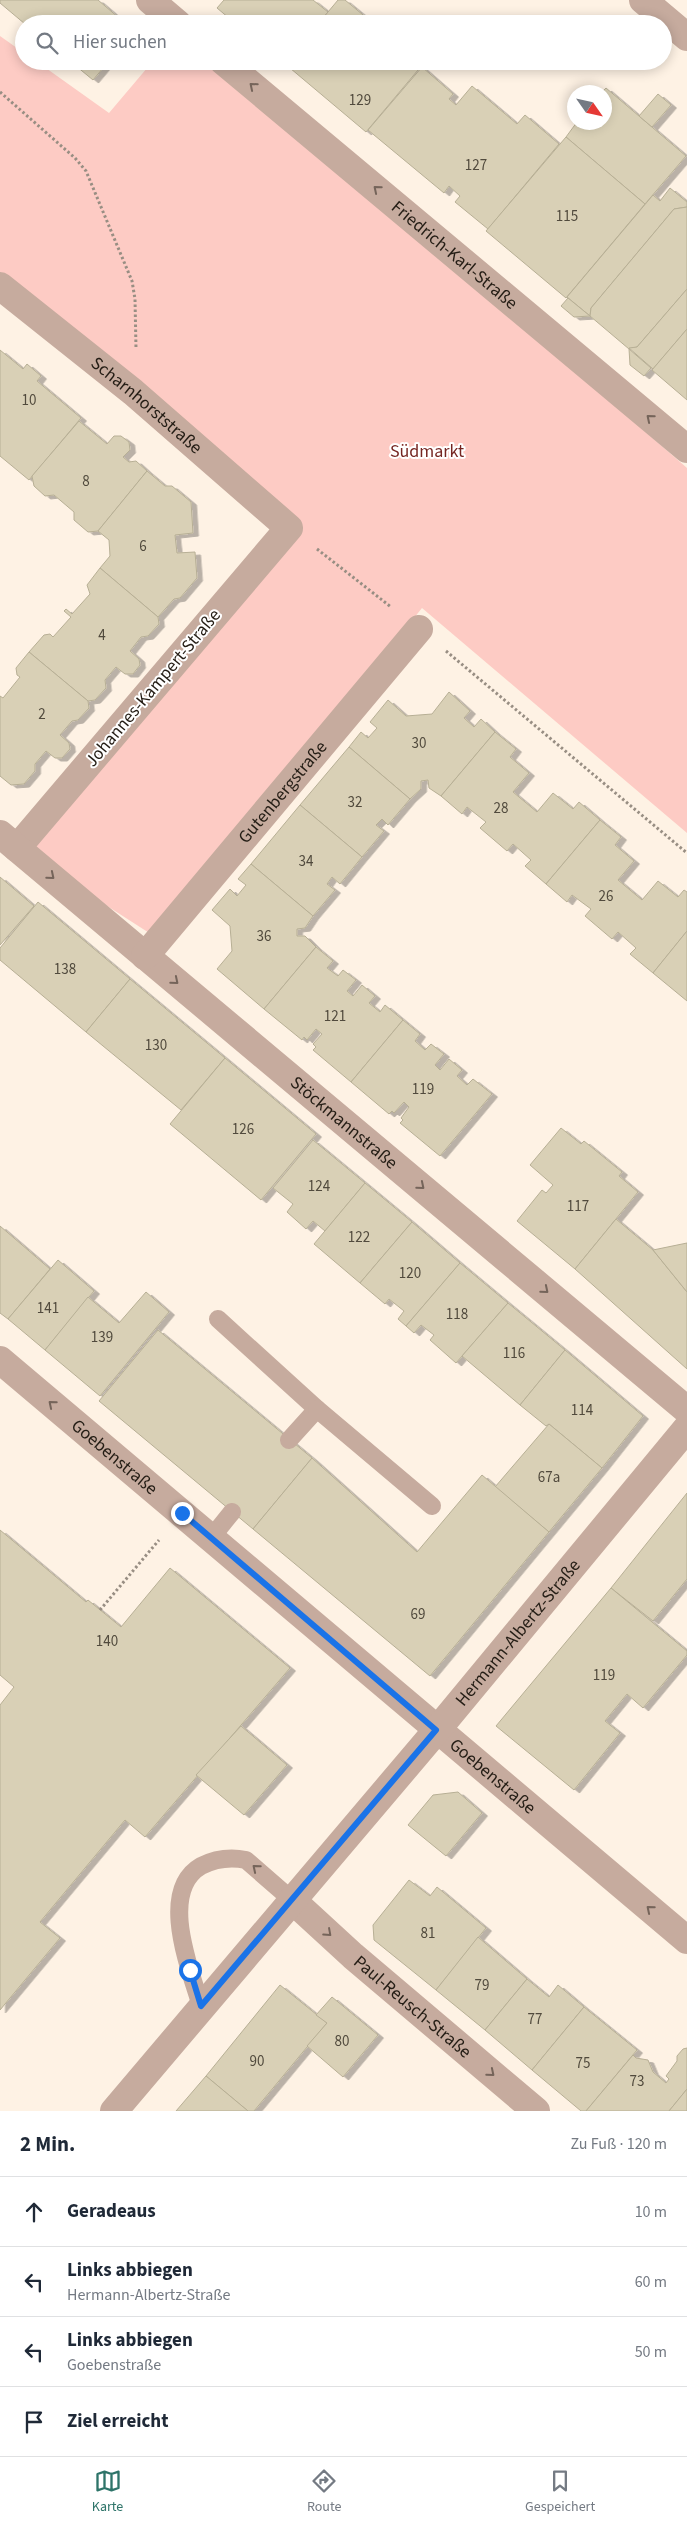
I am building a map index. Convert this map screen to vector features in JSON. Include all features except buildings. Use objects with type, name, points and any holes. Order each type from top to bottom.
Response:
[{"type":"street","points":[[150,0],[168,15]]},
{"type":"street","points":[[643,0],[661,15]]},
{"type":"street","points":[[672,24],[687,37]]},
{"type":"street","name":"Friedrich-Karl-Straße","points":[[234,70],[687,449]]},
{"type":"street","name":"Scharnhorststraße","points":[[0,286],[133,392],[289,528]]},
{"type":"street","name":"Johannes-Kampert-Straße","points":[[9,841],[289,528]]},
{"type":"street","name":"Gutenbergstraße","points":[[145,956],[419,629]]},
{"type":"street","name":"Stöckmannstraße","points":[[9,841],[687,1410]]},
{"type":"street","name":"Goebenstraße","points":[[0,1360],[687,1940]]},
{"type":"street","name":"Hermann-Albertz-Straße","points":[[114,2111],[436,1730],[687,1428]]},
{"type":"street","name":"Paul-Reusch-Straße","points":[[292,1900],[353,1956],[536,2111]]},
{"type":"lane","points":[[218,1320],[317,1409],[432,1506]]},
{"type":"lane","points":[[289,1440],[317,1409]]},
{"type":"lane","points":[[211,1538],[232,1512]]},
{"type":"lane","points":[[201,2006],[190,1970],[178,1910],[181,1892],[191,1874],[213,1861],[238,1858],[246,1860],[292,1900]]},
{"type":"path","points":[[0,92],[75,158],[95,189],[126,262],[135,299],[136,333],[133,392]]},
{"type":"path","points":[[289,528],[419,629],[687,853]]},
{"type":"path","points":[[100,1610],[182,1513]]},
{"type":"green space","name":"Südmarkt","points":[[0,36],[15,47],[15,70],[49,70],[109,113],[145,70],[231,70],[687,468],[687,833],[422,608],[157,938],[17,848],[289,528],[0,286]]},
{"type":"route","points":[[182,1513],[436,1730],[201,2006],[190,1970]]}]
